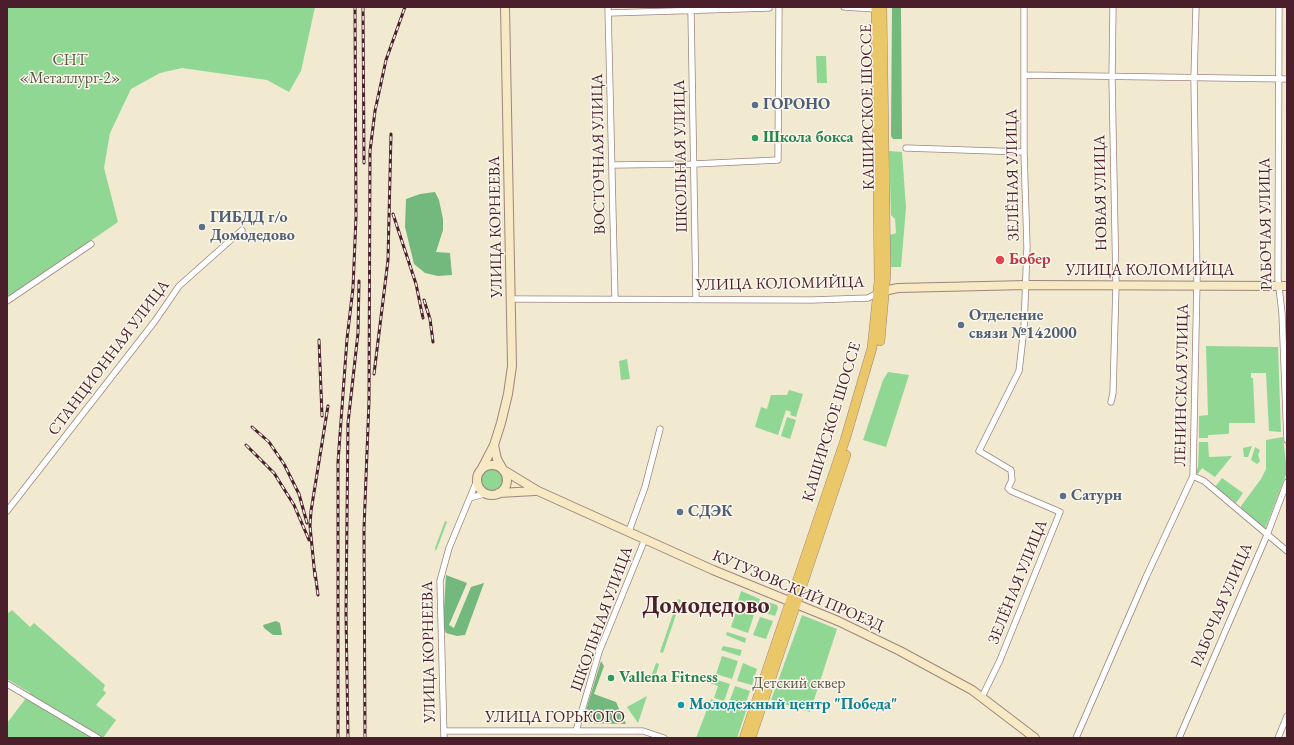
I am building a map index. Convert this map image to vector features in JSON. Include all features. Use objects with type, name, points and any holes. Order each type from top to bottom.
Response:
[{"type":"main road","name":"КАШИРСКОЕ ШОССЕ","points":[[751,738],[865,378],[874,340],[882,291],[878,8]]},
{"type":"main road","name":"КАШИРСКОЕ ШОССЕ","points":[[744,738],[794,602]]},
{"type":"street","name":"УЛИЦА КОРНЕЕВА","points":[[481,470],[494,445],[507,399],[511,372],[512,299],[506,7]]},
{"type":"street","points":[[613,165],[694,164],[778,160],[779,7]]},
{"type":"street","points":[[844,7],[878,8]]},
{"type":"street","name":"ЗЕЛЁНАЯ УЛИЦА","points":[[982,697],[1000,660],[1060,512],[1011,491],[1008,488],[1012,480],[1010,470],[980,451],[1018,371],[1027,285],[1024,152],[1024,7]]},
{"type":"street","name":"НОВАЯ УЛИЦА","points":[[1111,402],[1113,393],[1116,285],[1112,78],[1113,7]]},
{"type":"street","name":"ЛЕНИНСКАЯ УЛИЦА","points":[[1076,738],[1146,577],[1193,476],[1196,418],[1197,285],[1194,78],[1196,7]]},
{"type":"street","name":"РАБОЧАЯ УЛИЦА","points":[[1279,7],[1278,286],[1281,308],[1287,440]]},
{"type":"street","points":[[609,10],[691,12],[769,8]]},
{"type":"street","name":"ВОСТОЧНАЯ УЛИЦА","points":[[609,10],[615,300]]},
{"type":"street","name":"ШКОЛЬНАЯ УЛИЦА","points":[[691,12],[696,299]]},
{"type":"street","points":[[1024,76],[1287,79]]},
{"type":"street","points":[[906,148],[1024,152]]},
{"type":"street","name":"СТАНЦИОННАЯ УЛИЦА","points":[[7,511],[155,321],[179,286],[242,230]]},
{"type":"street","points":[[7,301],[91,244]]},
{"type":"street","name":"УЛИЦА КОЛОМИЙЦА","points":[[512,299],[615,300],[868,298],[882,291],[1027,285],[1287,286]]},
{"type":"street","name":"ШКОЛЬНАЯ УЛИЦА","points":[[629,531],[645,487],[660,430]]},
{"type":"street","points":[[494,445],[497,459],[503,470],[507,484],[499,493]]},
{"type":"street","points":[[487,494],[480,488],[478,478],[481,470],[492,465],[503,470]]},
{"type":"street","name":"КУТУЗОВСКИЙ ПРОЕЗД","points":[[503,470],[538,491],[713,570],[794,602],[900,651],[982,697],[1035,738]]},
{"type":"street","points":[[1193,476],[1204,481],[1287,551]]},
{"type":"street","name":"УЛИЦА КОРНЕЕВА","points":[[444,738],[440,612],[441,575],[449,548],[478,478]]},
{"type":"street","name":"РАБОЧАЯ УЛИЦА","points":[[1179,738],[1267,535],[1287,482]]},
{"type":"street","points":[[470,498],[487,494],[538,491]]},
{"type":"street","name":"ШКОЛЬНАЯ УЛИЦА","points":[[576,731],[600,652],[645,539]]},
{"type":"street","points":[[7,684],[98,738]]},
{"type":"street","points":[[1278,738],[1287,716]]},
{"type":"street","name":"УЛИЦА ГОРЬКОГО","points":[[444,730],[643,731],[664,738]]},
{"type":"green space","name":"СНТ «Металлург-2»","points":[[7,7],[315,7],[301,71],[289,92],[267,80],[182,68],[160,73],[131,89],[110,133],[104,168],[118,222],[7,298]]},
{"type":"green space","points":[[892,7],[901,7],[902,139],[893,139],[891,136]]},
{"type":"green space","points":[[816,56],[826,56],[827,83],[817,83]]},
{"type":"green space","points":[[889,151],[902,152],[906,208],[901,267],[890,267],[890,235],[896,233],[895,219],[891,215]]},
{"type":"green space","points":[[435,192],[439,200],[443,219],[443,230],[436,252],[450,253],[452,275],[438,276],[425,273],[414,264],[405,227],[406,199],[420,194]]},
{"type":"green space","points":[[1206,346],[1278,347],[1281,432],[1269,431],[1266,373],[1251,373],[1251,378],[1253,378],[1255,423],[1229,423],[1229,433],[1227,434],[1208,435],[1208,438],[1199,438],[1199,416],[1208,415]]},
{"type":"green space","points":[[627,359],[630,379],[621,380],[619,361]]},
{"type":"green space","points":[[888,372],[909,375],[886,447],[863,440],[883,380]]},
{"type":"green space","points":[[789,390],[803,394],[796,417],[790,415],[791,412],[786,410],[778,435],[755,427],[761,407],[767,409],[771,395],[787,395]]},
{"type":"green space","points":[[787,417],[796,420],[790,439],[781,436]]},
{"type":"green space","points":[[1283,437],[1287,472],[1265,529],[1241,508],[1241,506],[1261,479],[1266,469],[1266,440]]},
{"type":"green space","points":[[1199,442],[1208,442],[1209,457],[1232,456],[1215,477],[1202,468],[1198,474],[1195,473],[1198,467]]},
{"type":"green space","points":[[1252,446],[1248,457],[1244,457],[1243,448]]},
{"type":"green space","points":[[1255,447],[1260,450],[1258,455],[1260,461],[1257,464],[1251,460]]},
{"type":"green space","points":[[492,468],[497,469],[503,475],[503,485],[497,491],[492,492],[487,491],[481,485],[480,480],[481,475],[487,469]]},
{"type":"green space","points":[[1222,478],[1243,493],[1236,503],[1215,487]]},
{"type":"green space","points":[[445,521],[447,522],[436,551],[435,548]]},
{"type":"green space","points":[[446,575],[467,583],[449,625],[454,628],[471,587],[484,583],[465,635],[457,636],[446,633],[443,625]]},
{"type":"green space","points":[[741,591],[760,599],[756,610],[737,604]]},
{"type":"green space","points":[[678,599],[681,600],[663,653],[660,652]]},
{"type":"green space","points":[[765,601],[777,605],[778,608],[775,616],[762,612]]},
{"type":"green space","points":[[737,609],[754,615],[748,633],[731,627]]},
{"type":"green space","points":[[12,610],[30,627],[34,623],[105,685],[103,690],[106,693],[96,705],[116,720],[103,738],[7,738],[7,723],[30,693],[7,679],[7,614]]},
{"type":"green space","name":"Детский сквер","points":[[802,615],[837,629],[810,712],[771,700]]},
{"type":"green space","points":[[760,617],[773,621],[766,639],[753,635]]},
{"type":"green space","points":[[276,621],[280,623],[282,635],[273,635],[264,628],[263,625]]},
{"type":"green space","points":[[727,632],[746,638],[745,643],[726,635]]},
{"type":"green space","points":[[723,646],[742,650],[740,656],[721,650]]},
{"type":"green space","points":[[722,656],[738,661],[732,679],[716,674]]},
{"type":"green space","points":[[601,661],[604,666],[594,694],[616,702],[626,724],[582,723]]},
{"type":"green space","points":[[656,663],[659,664],[654,681],[650,680]]},
{"type":"green space","points":[[743,663],[757,669],[752,685],[737,681]]},
{"type":"green space","points":[[711,678],[730,684],[724,701],[714,698],[718,686],[710,683]]},
{"type":"green space","points":[[735,686],[750,691],[744,708],[729,703]]},
{"type":"green space","points":[[647,696],[638,723],[627,707]]},
{"type":"green space","points":[[711,699],[746,711],[737,738],[696,738]]},
{"type":"railway","points":[[338,738],[338,462],[347,339],[353,288],[356,217],[355,7]]},
{"type":"railway","points":[[363,7],[364,163]]},
{"type":"railway","points":[[365,738],[364,529],[369,401],[370,151],[375,111],[386,60],[405,7]]},
{"type":"railway","points":[[374,374],[388,260],[391,134]]},
{"type":"railway","points":[[393,214],[416,284],[423,318]]},
{"type":"railway","points":[[348,738],[346,613],[348,423],[358,333],[359,281]]},
{"type":"railway","points":[[424,300],[430,319],[433,342]]},
{"type":"railway","points":[[319,340],[322,416]]},
{"type":"railway","points":[[315,577],[310,526],[311,511],[328,406]]},
{"type":"railway","points":[[252,427],[269,442],[284,464],[299,494],[307,523]]},
{"type":"railway","points":[[246,445],[274,473],[294,505],[309,540]]},
{"type":"railway","points":[[315,572],[318,595]]},
{"type":"place","name":"ГОРОНО","points":[[755,105]]},
{"type":"place","name":"Школа бокса","points":[[755,138]]},
{"type":"place","name":"ГИБДД г/о Домодедово","points":[[202,227]]},
{"type":"place","name":"Бобер","points":[[1000,260]]},
{"type":"place","name":"Отделение связи №142000","points":[[961,325]]},
{"type":"place","name":"Сатурн","points":[[1063,496]]},
{"type":"place","name":"СДЭК","points":[[680,512]]},
{"type":"place","name":"Vallena Fitness","points":[[611,678]]},
{"type":"place","name":"Молодежный центр \"Победа\"","points":[[681,705]]},
{"type":"district","name":"Домодедово","points":[[706,606]]}]
